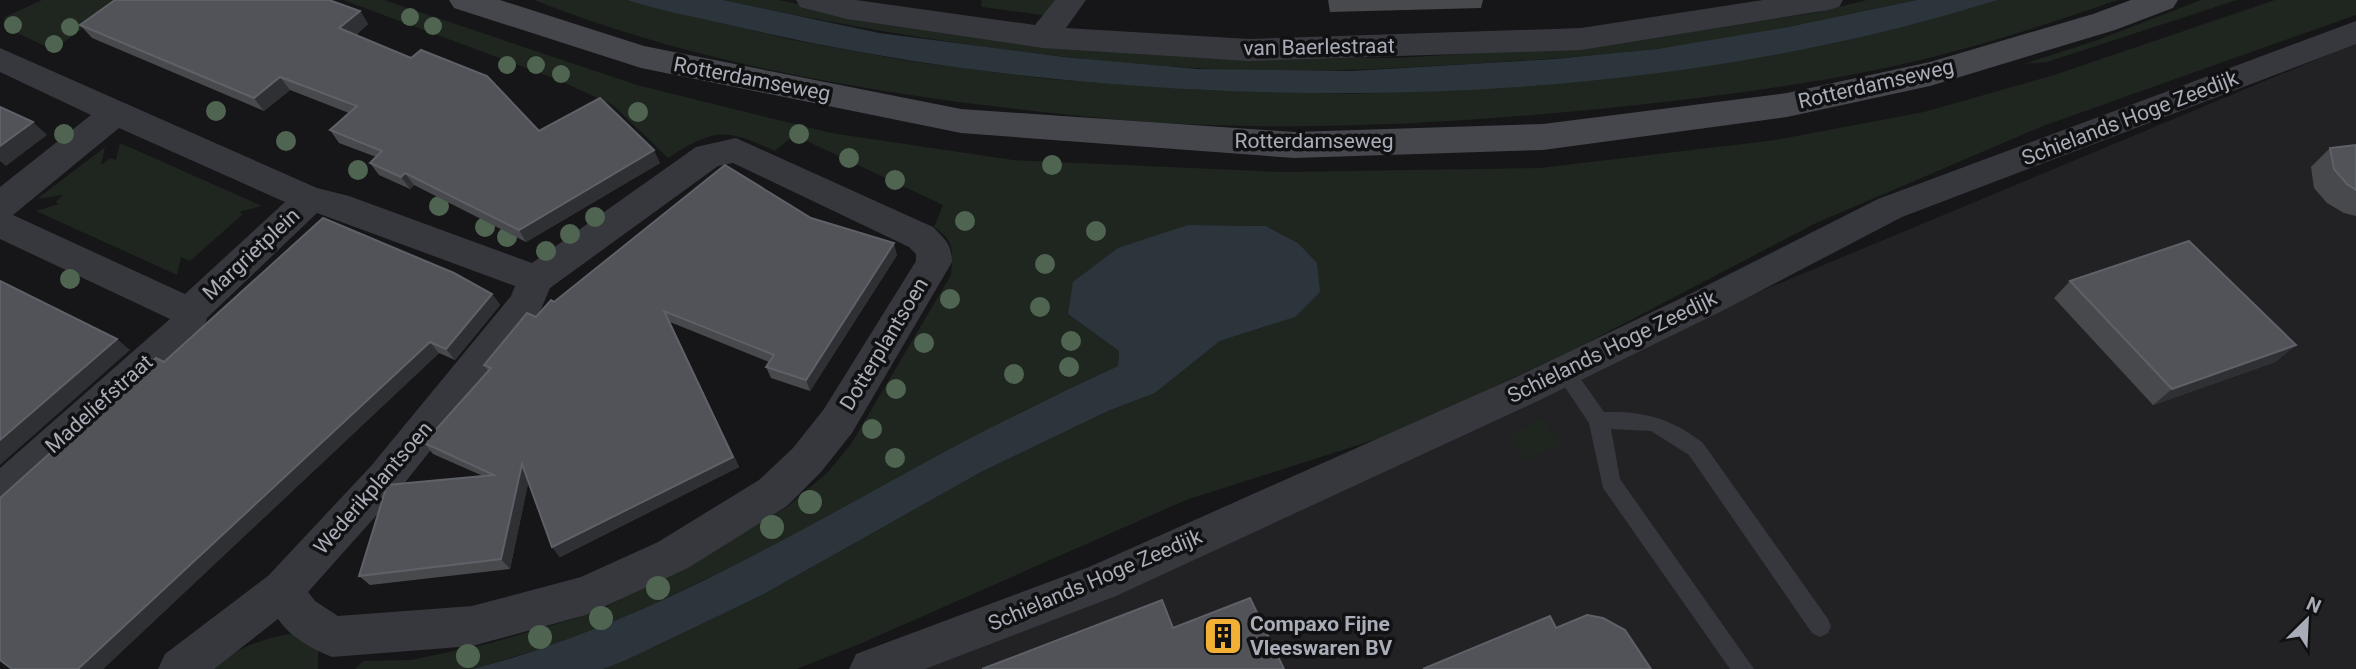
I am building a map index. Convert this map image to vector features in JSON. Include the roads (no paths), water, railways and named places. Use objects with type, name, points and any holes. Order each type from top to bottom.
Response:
[{"type":"main road","name":"Rotterdamseweg","points":[[466,0],[641,57],[961,121],[1294,145],[1543,137],[1787,105],[1930,74],[2104,22],[2162,0]]},
{"type":"street","name":"van Baerlestraat","points":[[811,0],[847,9],[1043,37],[1249,50],[1581,38],[1814,2]]},
{"type":"street","points":[[951,25],[971,0]]},
{"type":"street","points":[[1043,37],[1071,0]]},
{"type":"street","name":"Schielands Hoge Zeedijk","points":[[871,669],[1101,582],[1564,371],[1707,302],[1890,208],[2356,32]]},
{"type":"street","name":"Margrietplein","points":[[0,59],[310,199],[189,312],[0,224]]},
{"type":"street","points":[[0,206],[116,113]]},
{"type":"street","name":"Dotterplantsoen","points":[[283,590],[300,615],[332,637],[472,626],[586,595],[673,555],[773,493],[807,460],[838,421],[874,362],[934,262],[934,250],[921,237],[742,152],[721,151],[708,156],[536,279]]},
{"type":"street","points":[[310,199],[337,205],[536,279]]},
{"type":"street","name":"Wederikplantsoen","points":[[180,669],[283,590],[385,478],[526,304],[536,279]]},
{"type":"street","name":"Madeliefstraat","points":[[0,493],[188,324],[189,312]]},
{"type":"lane","points":[[1564,371],[1598,421],[1610,482],[1743,669]]},
{"type":"lane","points":[[1598,421],[1637,419],[1671,428],[1696,449],[1821,626]]},
{"type":"place","name":"Compaxo Fijne Vleeswaren BV","points":[[1223,636]]}]
